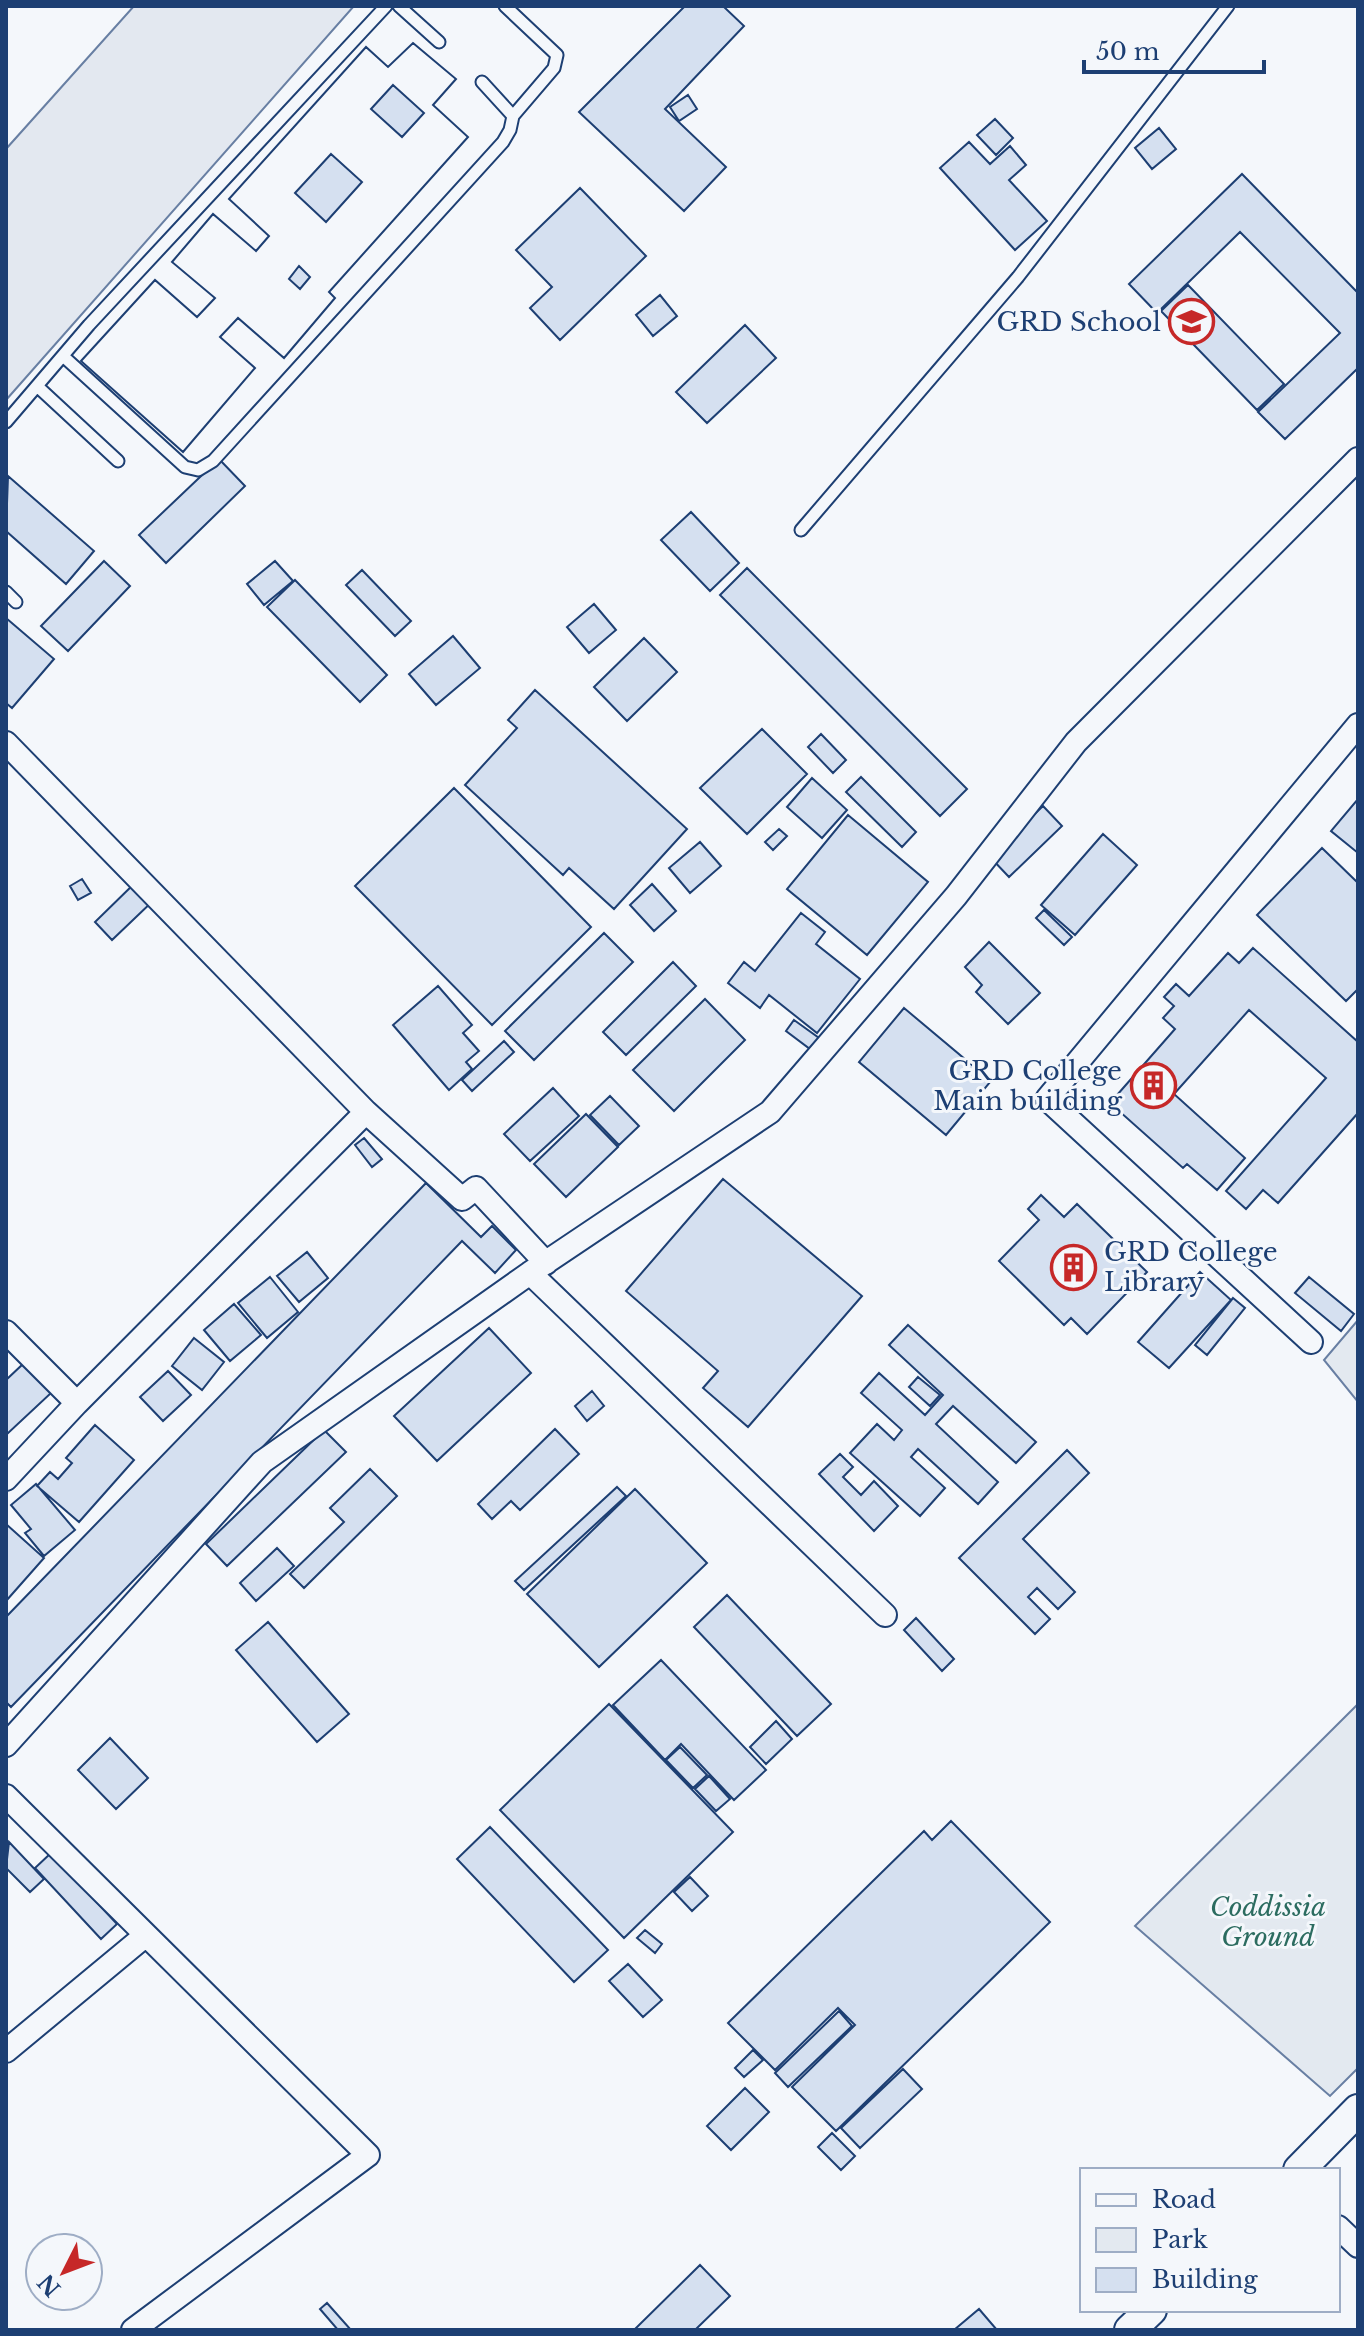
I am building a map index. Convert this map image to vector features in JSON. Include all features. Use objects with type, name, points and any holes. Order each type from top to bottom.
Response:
[{"type":"street","points":[[6,1745],[262,1462],[538,1268],[770,1112],[956,896],[1076,742],[1358,459]]},
{"type":"street","points":[[1311,1342],[1047,1099],[1358,725]]},
{"type":"street","points":[[6,743],[366,1112],[462,1199],[476,1188],[538,1268],[885,1615]]},
{"type":"street","points":[[6,1479],[77,1403],[366,1112]]},
{"type":"street","points":[[6,1332],[77,1403]]},
{"type":"street","points":[[6,1796],[368,2155],[133,2330]]},
{"type":"street","points":[[6,2051],[146,1935]]},
{"type":"street","points":[[1301,2168],[1358,2110]]},
{"type":"street","points":[[1340,2229],[1358,2246]]},
{"type":"street","points":[[1130,2330],[1149,2312]]},
{"type":"lane","points":[[6,422],[63,356],[386,6]]},
{"type":"lane","points":[[399,6],[439,42]]},
{"type":"lane","points":[[63,356],[185,467],[198,470],[233,442],[503,142],[513,116],[554,68],[557,55],[505,6]]},
{"type":"lane","points":[[801,530],[1018,277],[1228,6]]},
{"type":"lane","points":[[482,82],[513,116]]},
{"type":"lane","points":[[37,386],[118,461]]},
{"type":"lane","points":[[6,592],[16,602]]},
{"type":"green space","points":[[1358,1320],[1358,1402],[1324,1360]]},
{"type":"green space","name":"Coddissia Ground","points":[[1358,1704],[1358,2068],[1330,2096],[1135,1926]]},
{"type":"shaded area","points":[[134,6],[354,6],[6,400],[6,149]]},
{"type":"building","points":[[685,6],[723,6],[744,26],[665,109],[726,167],[684,211],[579,112]]},
{"type":"building","points":[[413,43],[456,79],[433,105],[468,137],[329,292],[335,298],[284,358],[238,318],[220,337],[255,368],[183,452],[81,361],[155,280],[197,317],[215,298],[172,262],[213,214],[256,251],[269,236],[229,199],[366,47],[388,67]],"holes":[[[393,85],[424,113],[402,137],[371,109]],[[331,154],[362,182],[326,222],[295,193]],[[299,266],[310,277],[300,289],[289,279]]]},
{"type":"building","points":[[413,43],[456,79],[433,105],[468,137],[329,292],[335,298],[284,358],[238,318],[220,337],[255,368],[183,452],[81,361],[155,280],[197,317],[215,298],[172,262],[213,214],[256,251],[269,236],[229,199],[366,47],[388,67]]},
{"type":"building","points":[[688,95],[697,109],[679,121],[670,107]]},
{"type":"building","points":[[995,119],[1013,138],[996,155],[977,135]]},
{"type":"building","points":[[1159,128],[1176,149],[1152,169],[1135,148]]},
{"type":"building","points":[[969,142],[990,164],[1010,146],[1026,165],[1009,180],[1047,221],[1015,250],[940,168]]},
{"type":"building","points":[[1242,174],[1358,293],[1358,368],[1285,439],[1258,412],[1340,333],[1240,232],[1157,313],[1129,284]]},
{"type":"building","points":[[580,188],[646,256],[560,340],[530,308],[552,287],[516,250]]},
{"type":"building","points":[[1188,285],[1284,384],[1257,410],[1161,311]]},
{"type":"building","points":[[660,295],[677,316],[653,336],[636,315]]},
{"type":"building","points":[[745,325],[776,358],[707,423],[676,392]]},
{"type":"building","points":[[219,459],[245,486],[166,563],[139,535]]},
{"type":"building","points":[[8,476],[94,551],[66,584],[6,531]]},
{"type":"building","points":[[691,512],[739,563],[710,591],[661,540]]},
{"type":"building","points":[[104,561],[130,586],[68,651],[41,626]]},
{"type":"building","points":[[275,561],[293,581],[264,605],[247,584]]},
{"type":"building","points":[[747,568],[967,789],[940,816],[720,595]]},
{"type":"building","points":[[362,570],[411,621],[395,636],[346,585]]},
{"type":"building","points":[[295,580],[387,675],[360,702],[267,607]]},
{"type":"building","points":[[594,604],[616,630],[589,653],[567,627]]},
{"type":"building","points":[[6,618],[54,659],[12,708],[6,703]]},
{"type":"building","points":[[453,636],[480,668],[436,705],[409,674]]},
{"type":"building","points":[[644,638],[677,672],[627,721],[594,687]]},
{"type":"building","points":[[535,690],[687,829],[614,909],[569,868],[563,875],[465,785],[517,728],[508,720]]},
{"type":"building","points":[[762,729],[807,774],[747,834],[700,788]]},
{"type":"building","points":[[821,734],[846,760],[833,773],[808,747]]},
{"type":"building","points":[[861,777],[916,832],[902,847],[846,792]]},
{"type":"building","points":[[812,778],[847,810],[822,838],[787,807]]},
{"type":"building","points":[[454,788],[591,927],[492,1025],[355,886]]},
{"type":"building","points":[[1358,799],[1358,853],[1331,831]]},
{"type":"building","points":[[1043,806],[1062,826],[1009,877],[990,857]]},
{"type":"building","points":[[848,815],[928,882],[867,955],[787,889]]},
{"type":"building","points":[[779,829],[787,836],[773,850],[765,842]]},
{"type":"building","points":[[1103,834],[1137,865],[1075,935],[1041,905]]},
{"type":"building","points":[[700,842],[721,866],[690,893],[669,868]]},
{"type":"building","points":[[1322,848],[1358,883],[1358,989],[1346,1001],[1257,915]]},
{"type":"building","points":[[82,879],[91,893],[78,900],[70,886]]},
{"type":"building","points":[[138,880],[156,898],[112,940],[95,922]]},
{"type":"building","points":[[652,884],[676,911],[654,931],[630,905]]},
{"type":"building","points":[[1044,910],[1072,937],[1064,945],[1036,918]]},
{"type":"building","points":[[801,913],[825,932],[816,944],[860,979],[817,1033],[769,995],[760,1008],[728,983],[744,962],[755,971]]},
{"type":"building","points":[[604,933],[633,962],[534,1060],[505,1031]]},
{"type":"building","points":[[989,942],[1040,993],[1008,1024],[976,992],[982,985],[965,967]]},
{"type":"building","name":"GRD College Main building","points":[[1253,948],[1358,1042],[1358,1113],[1278,1203],[1263,1190],[1246,1209],[1226,1191],[1326,1078],[1249,1010],[1174,1094],[1245,1158],[1217,1190],[1187,1164],[1183,1168],[1110,1103],[1175,1029],[1163,1018],[1174,1006],[1164,997],[1176,984],[1189,996],[1228,953],[1239,963]]},
{"type":"building","points":[[673,962],[696,986],[626,1055],[603,1032]]},
{"type":"building","points":[[438,986],[472,1025],[463,1033],[479,1051],[466,1062],[472,1069],[449,1090],[393,1025]]},
{"type":"building","points":[[705,999],[745,1040],[674,1111],[633,1070]]},
{"type":"building","points":[[904,1008],[991,1081],[946,1135],[859,1062]]},
{"type":"building","points":[[794,1020],[819,1038],[810,1049],[786,1031]]},
{"type":"building","points":[[504,1041],[514,1052],[472,1091],[462,1080]]},
{"type":"building","points":[[553,1088],[579,1116],[530,1161],[504,1134]]},
{"type":"building","points":[[610,1096],[639,1126],[619,1145],[590,1115]]},
{"type":"building","points":[[586,1114],[618,1147],[566,1197],[534,1164]]},
{"type":"building","points":[[364,1138],[382,1159],[372,1167],[355,1145]]},
{"type":"building","points":[[723,1179],[862,1296],[748,1427],[703,1388],[718,1371],[626,1291]]},
{"type":"building","points":[[426,1183],[481,1237],[492,1226],[516,1250],[495,1273],[462,1241],[11,1707],[6,1702],[6,1617]]},
{"type":"building","name":"GRD College Library","points":[[1041,1195],[1064,1217],[1077,1204],[1147,1272],[1087,1334],[1071,1318],[1064,1325],[999,1261],[1039,1220],[1028,1209]]},
{"type":"building","points":[[307,1252],[328,1278],[299,1302],[277,1276]]},
{"type":"building","points":[[1200,1272],[1231,1300],[1169,1368],[1138,1342]]},
{"type":"building","points":[[270,1277],[298,1312],[267,1338],[238,1303]]},
{"type":"building","points":[[1309,1277],[1354,1314],[1341,1331],[1295,1293]]},
{"type":"building","points":[[1233,1298],[1245,1308],[1207,1355],[1195,1345]]},
{"type":"building","points":[[234,1304],[261,1335],[230,1361],[204,1330]]},
{"type":"building","points":[[908,1325],[1036,1442],[1016,1463],[953,1406],[936,1424],[998,1482],[978,1504],[918,1449],[911,1457],[945,1488],[920,1516],[850,1453],[877,1424],[894,1440],[902,1430],[861,1393],[879,1373],[925,1415],[943,1395],[889,1345]]},
{"type":"building","points":[[489,1328],[531,1373],[437,1461],[394,1416]]},
{"type":"building","points":[[194,1338],[224,1362],[202,1390],[172,1366]]},
{"type":"building","points":[[23,1364],[51,1393],[6,1435],[6,1380]]},
{"type":"building","points":[[168,1371],[191,1395],[163,1421],[140,1397]]},
{"type":"building","points":[[918,1377],[940,1395],[930,1406],[909,1387]]},
{"type":"building","points":[[592,1391],[604,1406],[587,1421],[575,1406]]},
{"type":"building","points":[[95,1425],[134,1460],[79,1522],[37,1486],[50,1472],[58,1479],[72,1463],[66,1458]]},
{"type":"building","points":[[555,1429],[579,1454],[520,1510],[511,1501],[492,1519],[478,1504]]},
{"type":"building","points":[[324,1430],[346,1452],[227,1566],[206,1544]]},
{"type":"building","points":[[1067,1450],[1089,1473],[1023,1539],[1075,1592],[1058,1609],[1037,1588],[1028,1597],[1050,1619],[1035,1634],[959,1558]]},
{"type":"building","points":[[840,1454],[853,1467],[843,1477],[861,1495],[874,1481],[898,1506],[874,1531],[819,1474]]},
{"type":"building","points":[[370,1469],[397,1496],[304,1588],[290,1574],[344,1522],[330,1508]]},
{"type":"building","points":[[36,1484],[75,1530],[44,1556],[25,1533],[31,1529],[11,1505]]},
{"type":"building","points":[[617,1487],[626,1496],[524,1590],[515,1581]]},
{"type":"building","points":[[635,1489],[707,1563],[599,1667],[527,1594]]},
{"type":"building","points":[[6,1524],[44,1558],[6,1601]]},
{"type":"building","points":[[277,1548],[294,1566],[256,1601],[240,1583]]},
{"type":"building","points":[[727,1595],[831,1704],[797,1736],[694,1627]]},
{"type":"building","points":[[916,1618],[954,1659],[942,1671],[904,1630]]},
{"type":"building","points":[[268,1622],[349,1714],[317,1742],[236,1650]]},
{"type":"building","points":[[661,1660],[766,1770],[734,1800],[681,1744],[665,1760],[613,1705]]},
{"type":"building","points":[[609,1704],[733,1832],[624,1938],[500,1810]]},
{"type":"building","points":[[776,1721],[792,1739],[766,1764],[750,1747]]},
{"type":"building","points":[[110,1738],[148,1778],[116,1809],[78,1770]]},
{"type":"building","points":[[680,1747],[707,1775],[693,1788],[666,1760]]},
{"type":"building","points":[[709,1776],[730,1799],[716,1811],[695,1789]]},
{"type":"building","points":[[951,1821],[1050,1922],[836,2131],[792,2087],[855,2025],[838,2008],[775,2070],[728,2023],[924,1831],[932,1840]]},
{"type":"building","points":[[490,1827],[608,1950],[574,1982],[457,1859]]},
{"type":"building","points":[[9,1842],[44,1879],[30,1892],[6,1868]]},
{"type":"building","points":[[51,1853],[117,1924],[101,1939],[35,1868]]},
{"type":"building","points":[[690,1877],[708,1896],[692,1911],[674,1892]]},
{"type":"building","points":[[645,1930],[662,1944],[655,1953],[637,1938]]},
{"type":"building","points":[[628,1964],[662,2000],[643,2017],[609,1981]]},
{"type":"building","points":[[839,2011],[852,2026],[788,2087],[775,2073]]},
{"type":"building","points":[[753,2050],[763,2060],[744,2077],[735,2068]]},
{"type":"building","points":[[903,2069],[922,2089],[860,2148],[841,2128]]},
{"type":"building","points":[[745,2088],[769,2112],[731,2150],[707,2126]]},
{"type":"building","points":[[832,2133],[855,2156],[841,2170],[818,2147]]},
{"type":"building","points":[[700,2265],[730,2296],[695,2330],[634,2330]]},
{"type":"building","points":[[327,2303],[351,2330],[338,2330],[320,2309]]},
{"type":"building","points":[[979,2309],[997,2330],[954,2330]]},
{"type":"place","name":"GRD School","points":[[1192,322]]},
{"type":"place","name":"GRD College Main building","points":[[1153,1086]]},
{"type":"place","name":"GRD College Library","points":[[1073,1267]]}]
